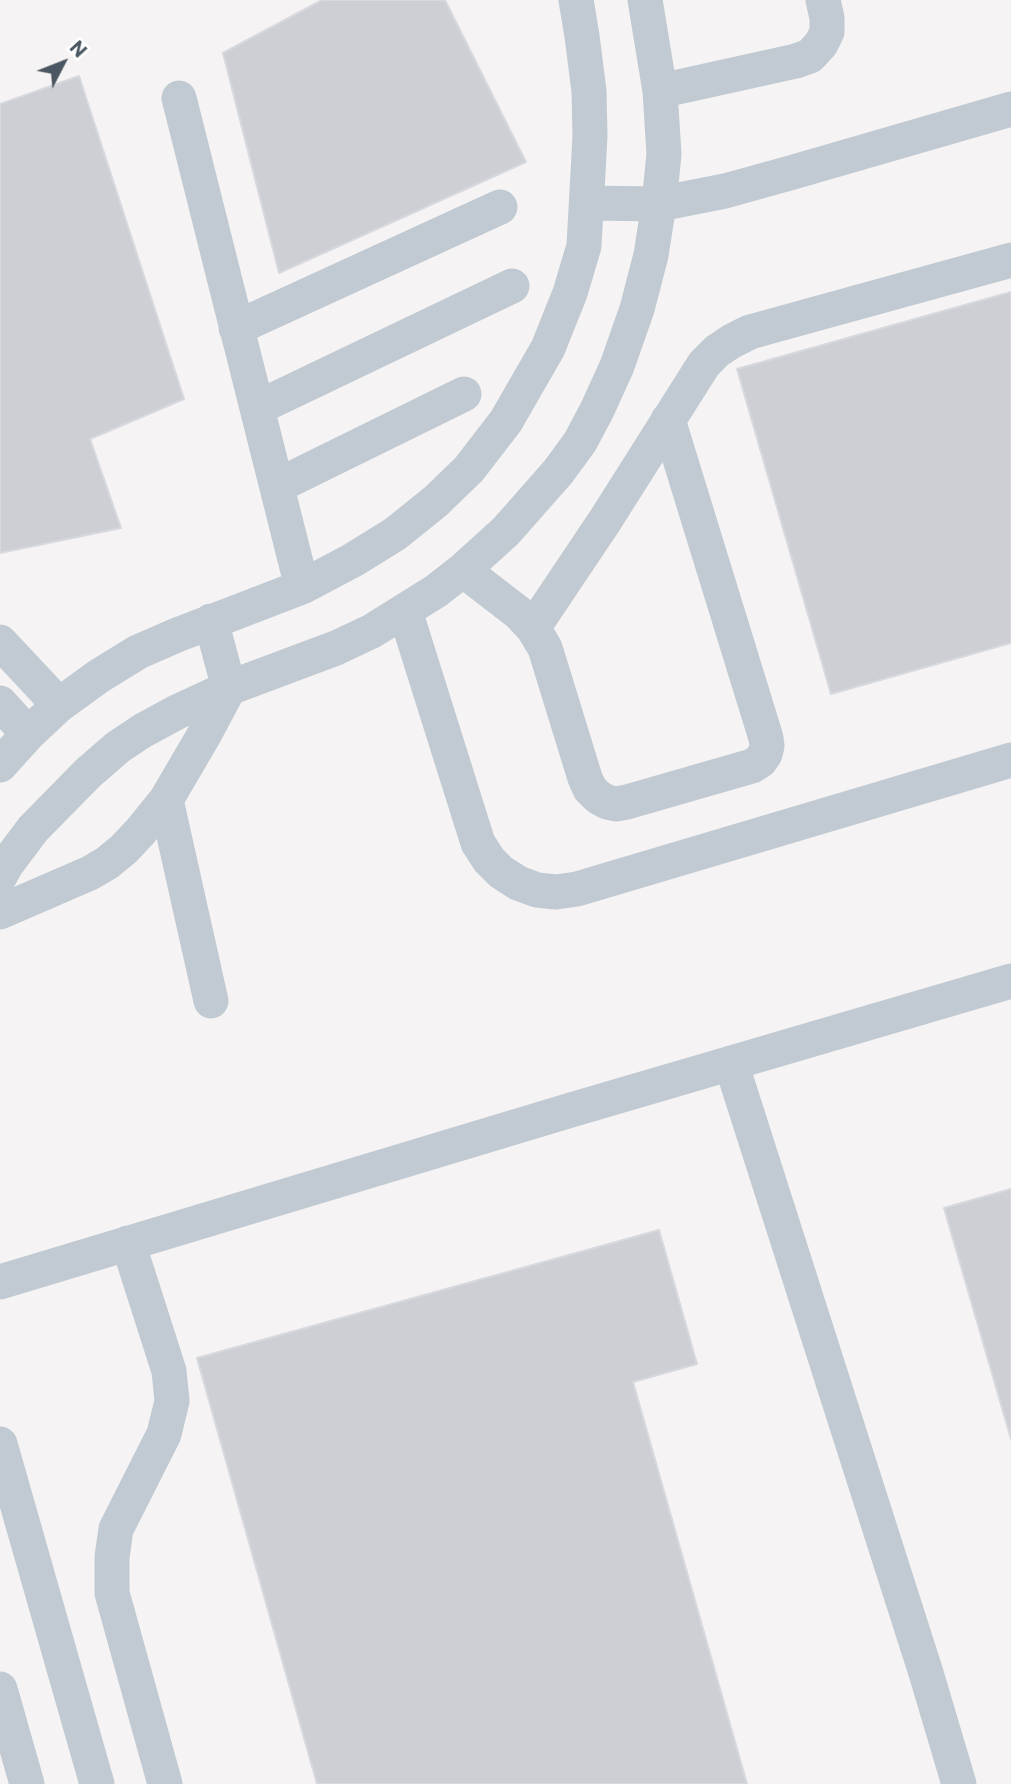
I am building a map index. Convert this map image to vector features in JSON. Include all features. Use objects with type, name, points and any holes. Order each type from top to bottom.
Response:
[{"type":"street","points":[[0,765],[59,705],[138,652],[302,587],[396,534],[469,469],[506,421],[548,348],[570,293],[584,246],[590,136],[589,90],[576,0]]},
{"type":"street","points":[[0,876],[33,829],[88,773],[118,747],[177,712],[229,688],[336,648],[372,631],[436,592],[506,531],[565,462],[586,431],[617,366],[637,309],[651,255],[664,154],[660,91],[645,0]]},
{"type":"street","points":[[660,91],[810,56],[827,32],[823,0]]},
{"type":"street","points":[[179,98],[302,587]]},
{"type":"street","points":[[587,204],[659,205],[725,191],[1011,109]]},
{"type":"street","points":[[236,328],[500,207]]},
{"type":"street","points":[[533,628],[704,364],[724,346],[750,332],[1011,260]]},
{"type":"street","points":[[257,408],[512,286]]},
{"type":"street","points":[[277,486],[464,394]]},
{"type":"street","points":[[463,570],[520,614],[533,628],[545,648],[585,778],[598,797],[616,804],[627,803],[760,761],[765,754],[766,738],[668,420]]},
{"type":"street","points":[[405,611],[478,843],[501,872],[518,883],[537,890],[556,892],[577,889],[1011,760]]},
{"type":"street","points":[[0,912],[107,863],[140,832],[166,800],[229,688],[211,621]]},
{"type":"street","points":[[0,642],[59,705]]},
{"type":"street","points":[[0,702],[28,734]]},
{"type":"street","points":[[166,800],[211,1001]]},
{"type":"street","points":[[0,1282],[1011,981]]},
{"type":"street","points":[[731,1063],[959,1784]]},
{"type":"street","points":[[128,1243],[169,1371],[172,1401],[164,1434],[116,1529],[112,1557],[112,1593],[165,1784]]},
{"type":"street","points":[[0,1444],[97,1784]]},
{"type":"street","points":[[0,1689],[16,1766]]},
{"type":"building","points":[[322,0],[445,0],[526,162],[279,273],[223,53]]},
{"type":"building","points":[[79,76],[184,399],[90,439],[121,528],[0,553],[0,104]]},
{"type":"building","points":[[1011,292],[1011,643],[831,694],[737,369]]},
{"type":"building","points":[[1011,1189],[1011,1439],[944,1208]]},
{"type":"building","points":[[659,1230],[697,1364],[633,1382],[747,1784],[317,1784],[197,1358]]}]
